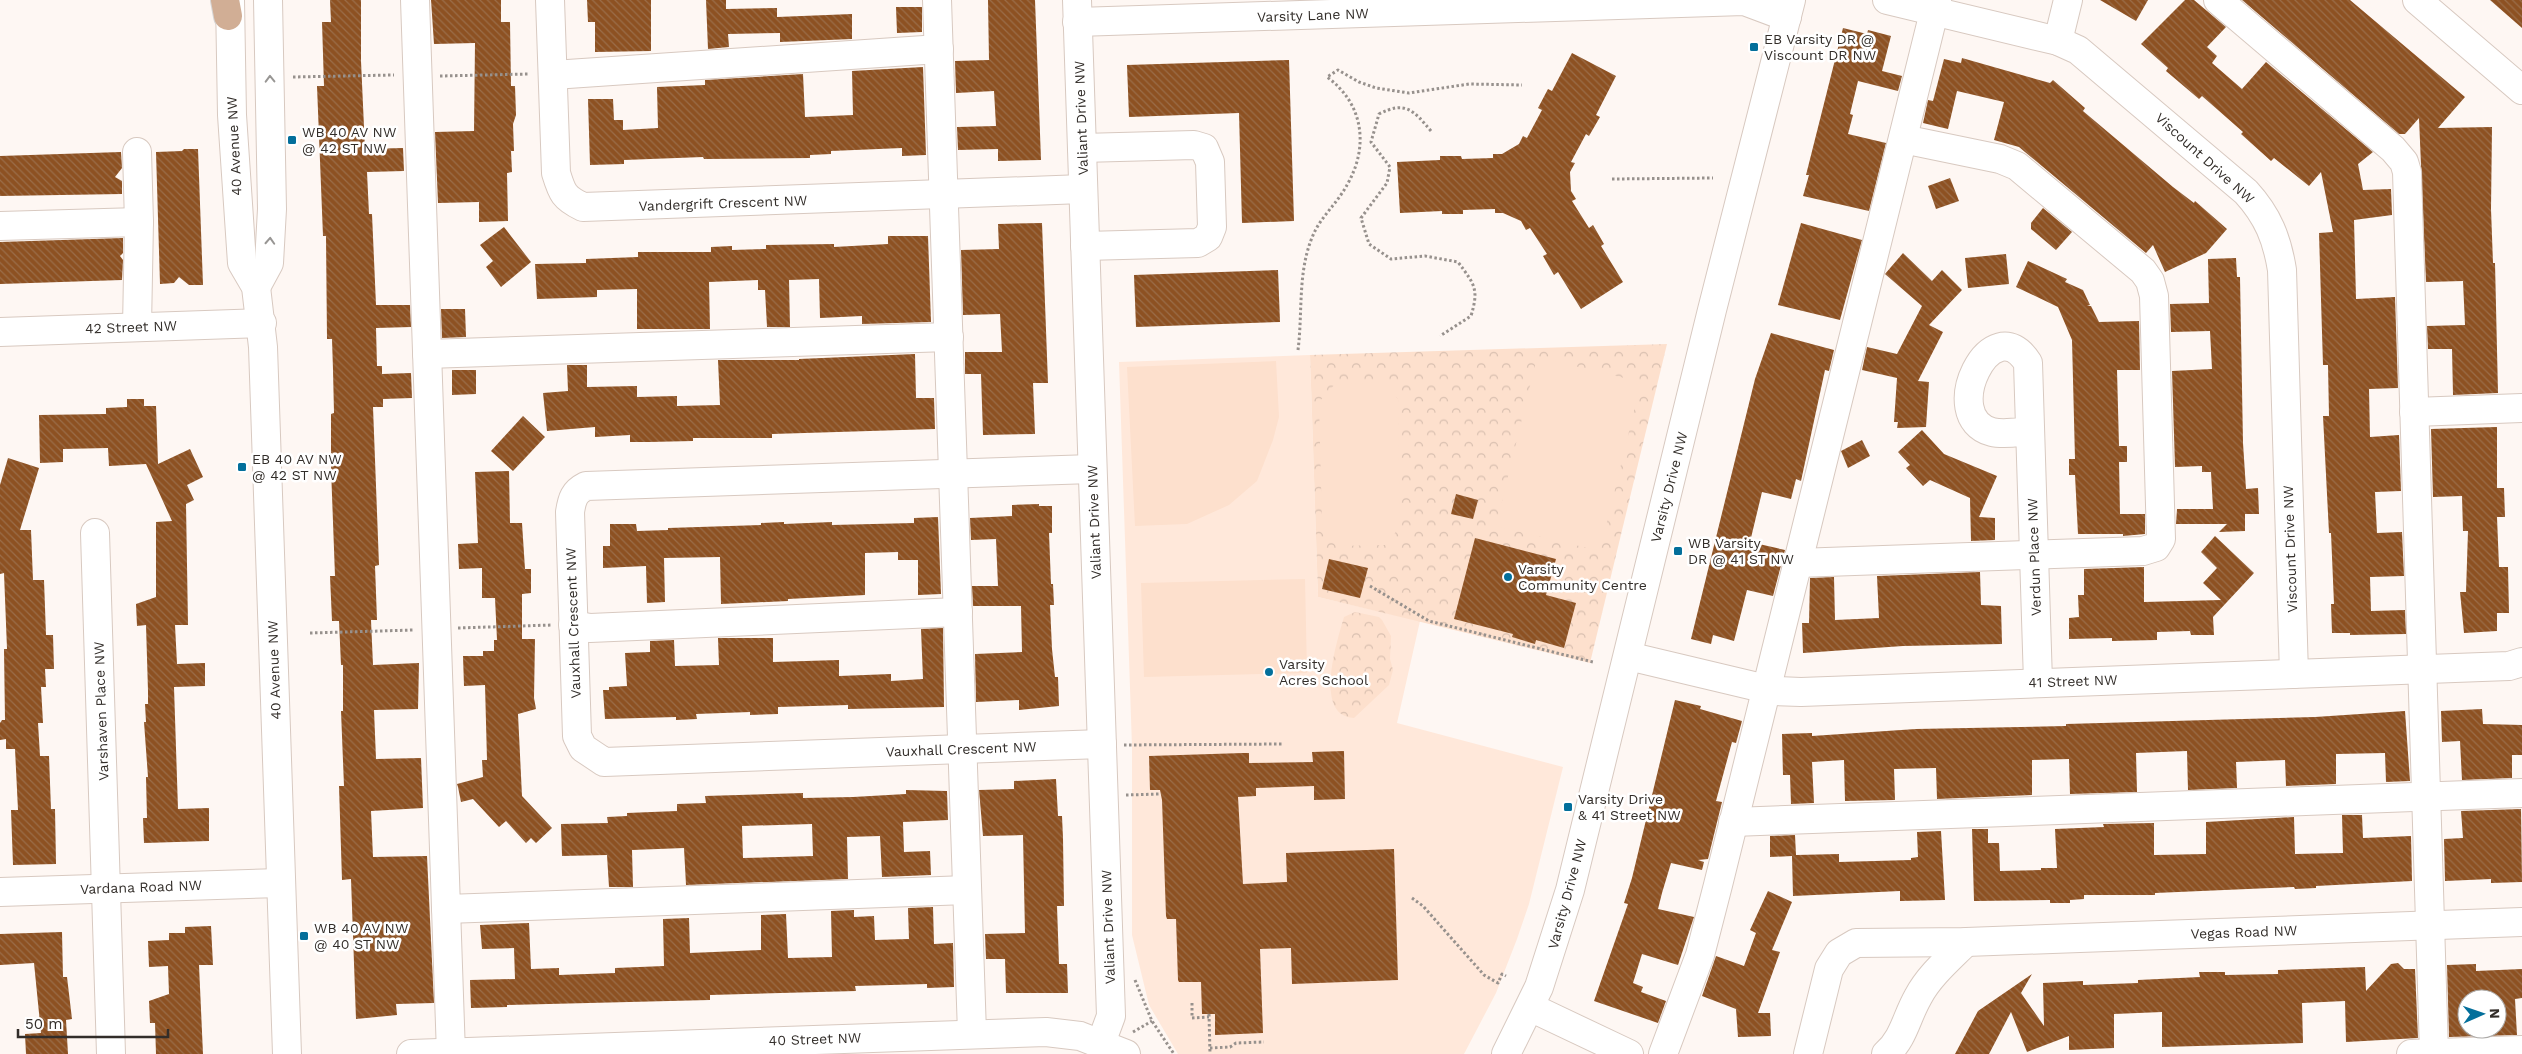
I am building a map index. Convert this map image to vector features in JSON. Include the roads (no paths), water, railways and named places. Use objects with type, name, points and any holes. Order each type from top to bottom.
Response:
[{"type":"street","points":[[256,287],[269,263],[272,209],[268,0]]},
{"type":"street","points":[[415,0],[451,1053]]},
{"type":"street","name":"Vandergrift Crescent NW","points":[[550,0],[556,173],[560,188],[567,199],[583,207],[1083,189]]},
{"type":"street","points":[[937,0],[972,1033]]},
{"type":"street","name":"Varsity Lane NW","points":[[1077,11],[1744,0],[1789,8]]},
{"type":"street","name":"Viscount Drive NW","points":[[1887,0],[1936,5],[2058,41],[2078,50],[2093,60],[2246,192],[2265,216],[2274,234],[2282,270],[2294,674]]},
{"type":"street","points":[[2058,41],[2068,0]]},
{"type":"street","points":[[2218,0],[2325,89],[2393,149],[2404,162],[2407,184],[2431,925],[2422,1054],[2522,1050]]},
{"type":"street","points":[[2417,0],[2522,90]]},
{"type":"street","name":"40 Avenue NW","points":[[228,5],[234,159],[242,263],[256,287],[262,323],[287,1054]]},
{"type":"street","points":[[1664,1054],[1700,955],[1936,5]]},
{"type":"street","name":"Varsity Drive NW","points":[[1506,1054],[1530,1007],[1556,939],[1570,890],[1712,310],[1789,8]]},
{"type":"street","name":"Valiant Drive NW","points":[[1077,11],[1092,469],[1112,744],[1111,1016],[1101,1043]]},
{"type":"street","points":[[553,75],[939,49]]},
{"type":"street","points":[[1797,563],[2143,551],[2156,547],[2161,539],[2154,296],[2150,281],[2142,271],[2017,166],[2000,159],[1903,139]]},
{"type":"street","points":[[1082,148],[1194,145],[1204,148],[1210,162],[1212,227],[1208,237],[1198,243],[1085,246]]},
{"type":"street","points":[[137,152],[139,222],[137,327]]},
{"type":"street","points":[[0,226],[139,222]]},
{"type":"street","name":"42 Street NW","points":[[0,332],[262,323]]},
{"type":"street","points":[[427,354],[949,337]]},
{"type":"street","points":[[2414,412],[2522,408]]},
{"type":"street","name":"Verdun Place NW","points":[[2030,431],[2038,682]]},
{"type":"street","name":"Vauxhall Crescent NW","points":[[1092,469],[586,486],[577,490],[570,512],[577,736],[583,748],[604,762],[1112,744]]},
{"type":"street","name":"Varshaven Place NW","points":[[95,533],[111,1054]]},
{"type":"street","points":[[573,624],[590,628],[958,612]]},
{"type":"street","name":"41 Street NW","points":[[1628,656],[1765,688],[1802,692],[2038,682],[2423,670],[2509,666],[2522,662]]},
{"type":"street","points":[[1734,822],[2522,793]]},
{"type":"street","name":"Vardana Road NW","points":[[0,892],[281,883]]},
{"type":"street","points":[[446,909],[968,890]]},
{"type":"street","name":"Vegas Road NW","points":[[1808,1054],[1829,969],[1839,953],[1856,943],[1966,942],[2522,922]]},
{"type":"street","points":[[1886,1054],[1903,1035],[1918,997],[1933,976],[1966,942]]},
{"type":"street","points":[[1530,1007],[1629,1054]]},
{"type":"street","name":"40 Street NW","points":[[411,1054],[589,1051],[972,1033],[1046,1032],[1080,1036],[1101,1043],[1129,1043]]},
{"type":"place","name":"EB Varsity DR @ Viscount DR NW","points":[[1754,47]]},
{"type":"place","name":"WB 40 AV NW @ 42 ST NW","points":[[292,140]]},
{"type":"place","name":"EB 40 AV NW @ 42 ST NW","points":[[242,467]]},
{"type":"place","name":"WB Varsity DR @ 41 ST NW","points":[[1678,551]]},
{"type":"place","name":"Varsity Community Centre","points":[[1508,577]]},
{"type":"place","name":"Varsity Acres School","points":[[1269,672]]},
{"type":"place","name":"Varsity Drive & 41 Street NW","points":[[1568,807]]},
{"type":"place","name":"WB 40 AV NW @ 40 ST NW","points":[[304,936]]}]
